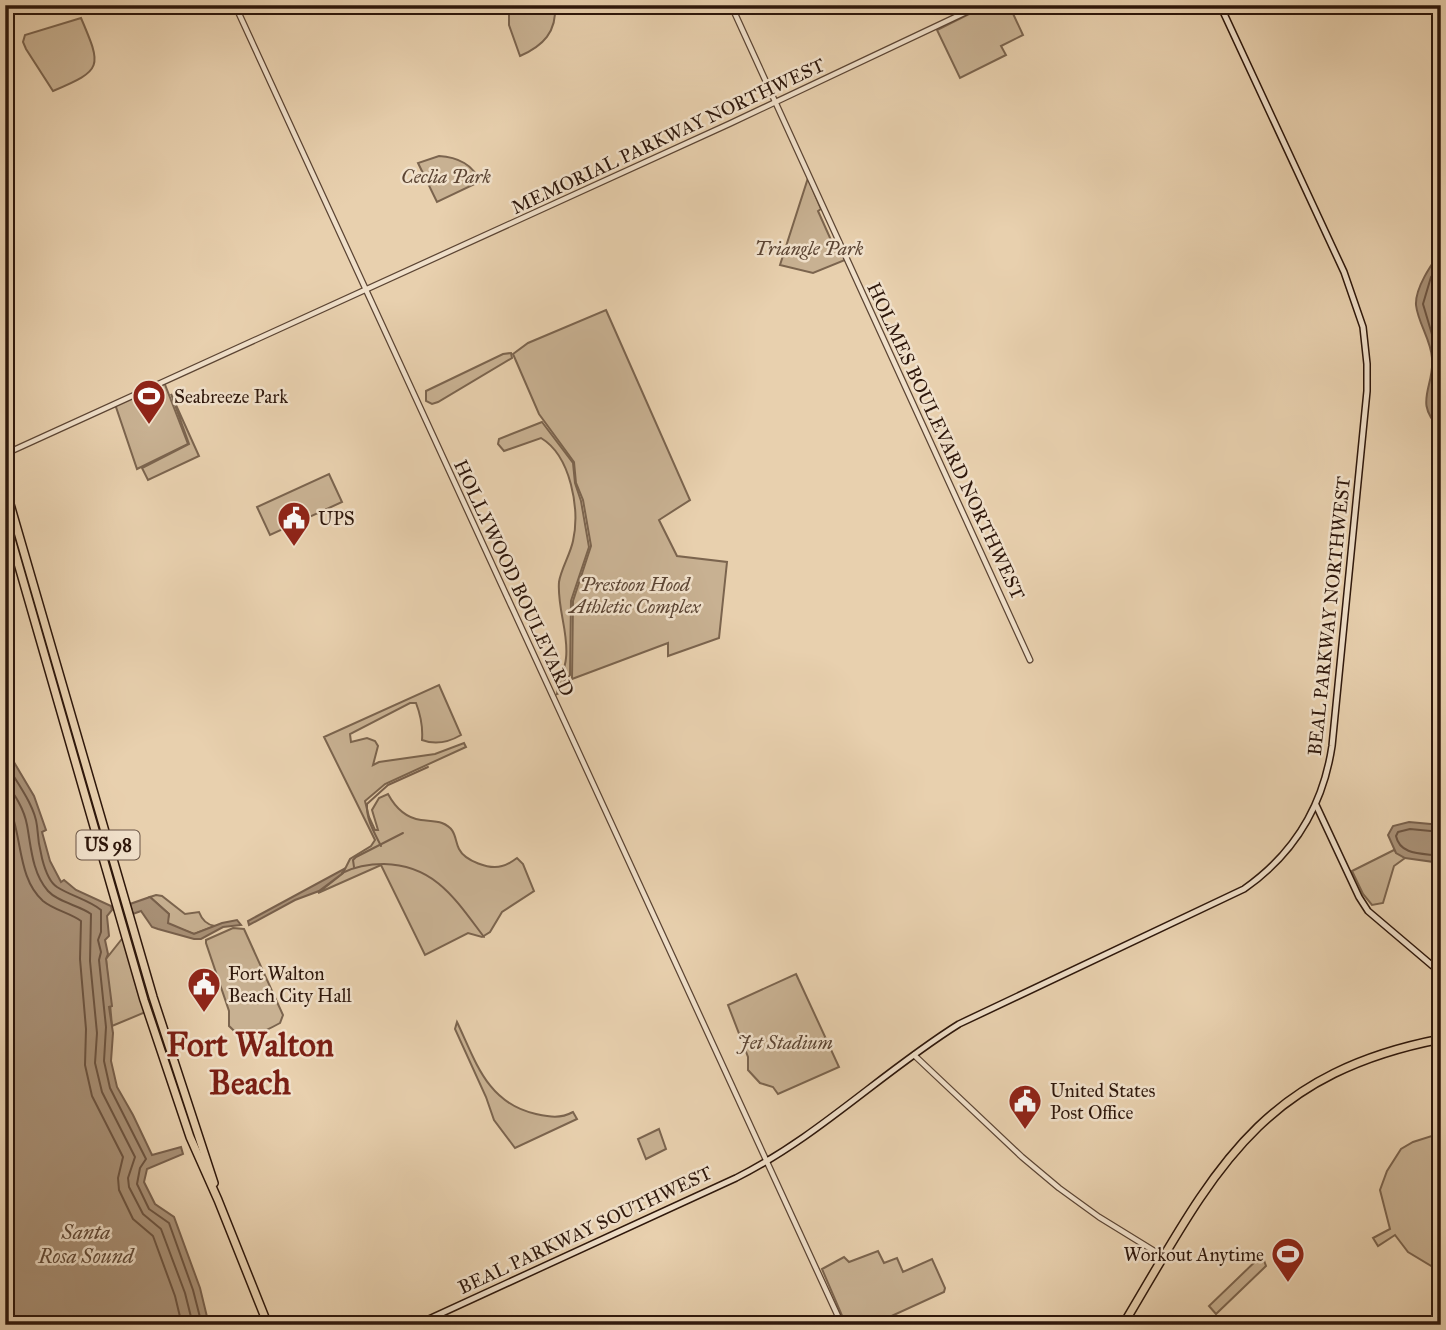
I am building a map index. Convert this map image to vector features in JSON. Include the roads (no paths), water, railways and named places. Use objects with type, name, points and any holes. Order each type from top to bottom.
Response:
[{"type":"highway","name":"US 98","points":[[5,487],[153,997],[218,1200]]},
{"type":"highway","name":"US 98","points":[[5,518],[144,1000],[190,1137],[268,1325]]},
{"type":"highway","points":[[110,884],[117,895],[123,895]]},
{"type":"highway","points":[[144,1000],[153,997]]},
{"type":"highway","points":[[1123,1325],[1220,1167],[1248,1135],[1278,1108],[1300,1092],[1353,1064],[1393,1050],[1441,1039]]},
{"type":"main road","name":"BEAL PARKWAY NORTHWEST","points":[[767,1162],[815,1130],[913,1054],[980,1012],[1244,889],[1283,855],[1316,805],[1327,775],[1334,734],[1366,403],[1366,345],[1358,309],[1344,272],[1220,5]]},
{"type":"main road","points":[[1316,805],[1360,900],[1368,911],[1441,973]]},
{"type":"main road","name":"BEAL PARKWAY SOUTHWEST","points":[[416,1325],[767,1162]]},
{"type":"street","name":"HOLLYWOOD BOULEVARD","points":[[235,5],[842,1325]]},
{"type":"street","name":"HOLMES BOULEVARD NORTHWEST","points":[[731,5],[1030,660]]},
{"type":"street","name":"MEMORIAL PARKWAY NORTHWEST","points":[[5,454],[776,102],[981,5]]},
{"type":"street","points":[[913,1054],[1056,1186],[1099,1217],[1164,1257]]},
{"type":"water","points":[[1441,251],[1441,429],[1432,420],[1426,403],[1432,358],[1419,318],[1416,298],[1428,270]]},
{"type":"water","name":"Santa Rosa Sound","points":[[5,747],[34,796],[46,830],[42,832],[50,861],[61,882],[64,880],[76,890],[111,906],[112,910],[107,916],[109,936],[105,940],[112,1006],[109,1007],[113,1033],[111,1061],[117,1087],[152,1155],[181,1147],[183,1154],[147,1169],[144,1182],[155,1204],[174,1217],[200,1288],[209,1325],[5,1325]]},
{"type":"water","points":[[1409,822],[1441,825],[1441,863],[1405,858],[1396,853],[1388,835],[1393,826]]},
{"type":"water","points":[[344,869],[343,873],[319,891],[295,900],[249,925],[248,921]]},
{"type":"water","points":[[150,897],[169,914],[168,923],[194,934],[237,920],[241,925],[223,927],[201,939],[158,929],[152,927],[141,911],[133,914],[130,904]]},
{"type":"waterway","points":[[381,846],[369,820],[367,804],[388,785],[428,767]]},
{"type":"waterway","points":[[354,867],[353,860],[356,857],[403,833]]},
{"type":"waterway","points":[[342,873],[357,867],[378,864],[402,866],[417,871],[443,887],[484,937]]},
{"type":"place","name":"Seabreeze Park","points":[[149,426]]},
{"type":"place","name":"UPS","points":[[294,548]]},
{"type":"place","name":"Fort Walton Beach City Hall","points":[[204,1014]]},
{"type":"place","name":"United States Post Office","points":[[1025,1131]]},
{"type":"place","name":"Workout Anytime","points":[[1288,1284]]},
{"type":"district","name":"Fort Walton Beach","points":[[250,1064]]},
{"type":"park label","name":"Ceclia Park","points":[[446,176]]},
{"type":"park label","name":"Triangle Park","points":[[809,248]]},
{"type":"park label","name":"Prestoon Hood Athletic Complex","points":[[635,595]]},
{"type":"park label","name":"Jet Stadium","points":[[785,1042]]}]
